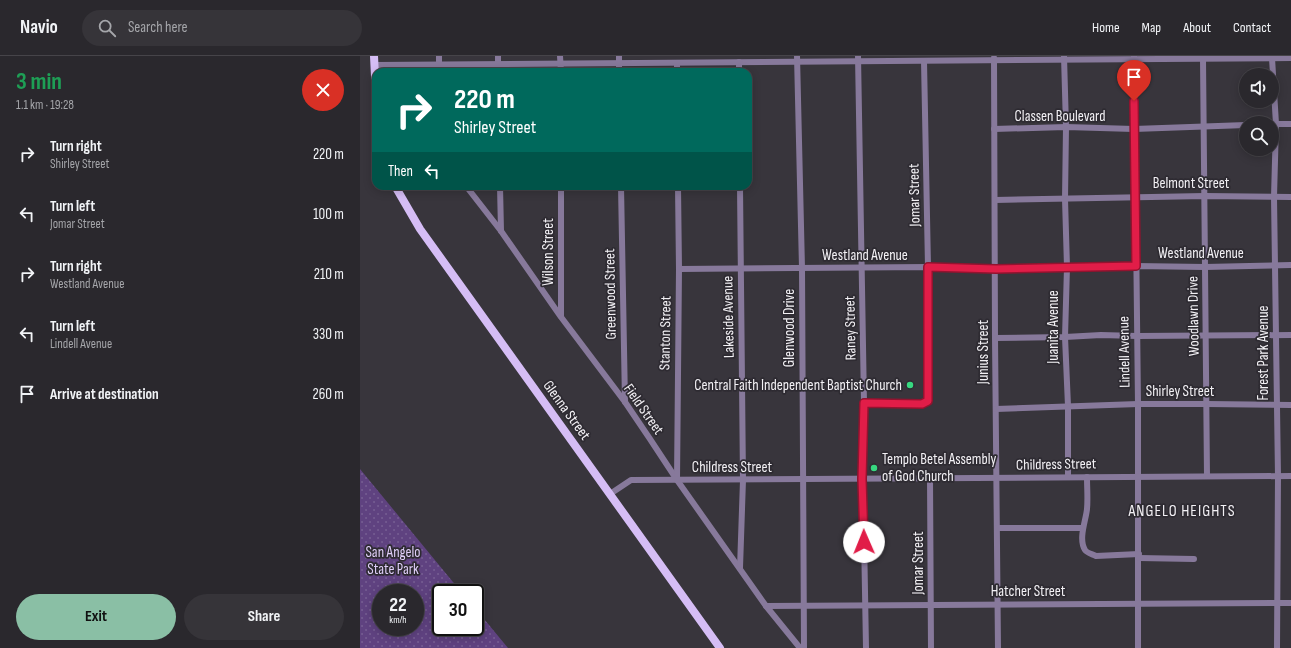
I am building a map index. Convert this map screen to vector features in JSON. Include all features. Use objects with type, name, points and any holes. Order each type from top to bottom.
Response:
[{"type":"main road","points":[[374,56],[374,68]]},
{"type":"main road","name":"Glenna Street","points":[[397,190],[420,229],[720,648]]},
{"type":"street","points":[[439,56],[439,68]]},
{"type":"street","points":[[498,56],[498,68]]},
{"type":"street","points":[[560,56],[560,68]]},
{"type":"street","points":[[619,56],[619,68]]},
{"type":"street","points":[[374,65],[739,62],[797,59],[924,61],[957,58],[1291,58]]},
{"type":"street","name":"Junius Street","points":[[994,58],[998,648]]},
{"type":"street","name":"Juanita Avenue","points":[[1064,58],[1067,267],[1065,337],[1068,406],[1068,477]]},
{"type":"street","name":"Lindell Avenue","points":[[1134,58],[1138,404],[1138,648]]},
{"type":"street","name":"Woodlawn Drive","points":[[1207,58],[1204,196],[1207,476]]},
{"type":"street","name":"Forest Park Avenue","points":[[1272,58],[1274,116]]},
{"type":"street","name":"Glenwood Drive","points":[[797,59],[802,268],[804,648]]},
{"type":"street","name":"Raney Street","points":[[858,59],[864,403],[862,479],[866,648]]},
{"type":"street","name":"Jomar Street","points":[[864,403],[922,404],[928,401],[928,267],[924,61]]},
{"type":"street","points":[[677,62],[677,68]]},
{"type":"street","points":[[739,62],[739,68]]},
{"type":"street","points":[[1279,124],[1291,124]]},
{"type":"street","name":"Classen Boulevard","points":[[994,129],[1066,127],[1134,129],[1239,125]]},
{"type":"street","name":"Forest Park Avenue","points":[[1274,156],[1278,476],[1276,603],[1277,648]]},
{"type":"street","name":"Field Street","points":[[469,190],[501,231],[625,402],[677,480],[766,606],[800,648]]},
{"type":"street","points":[[500,190],[501,231]]},
{"type":"street","name":"Wilson Street","points":[[561,190],[562,317]]},
{"type":"street","name":"Greenwood Street","points":[[621,190],[625,402]]},
{"type":"street","name":"Stanton Street","points":[[677,480],[679,269],[678,190]]},
{"type":"street","name":"Lakeside Avenue","points":[[740,190],[743,480],[740,568]]},
{"type":"street","name":"Belmont Street","points":[[995,200],[1030,198],[1065,199],[1204,196],[1291,197]]},
{"type":"street","name":"Westland Avenue","points":[[679,269],[928,267],[996,269],[1291,265]]},
{"type":"street","points":[[995,338],[1291,335]]},
{"type":"street","name":"Shirley Street","points":[[996,409],[1138,404],[1291,405]]},
{"type":"street","name":"Childress Street","points":[[610,494],[631,480],[1291,476]]},
{"type":"street","points":[[1087,477],[1087,510],[1083,528],[1083,544],[1085,550],[1096,556],[1139,556],[1194,559]]},
{"type":"street","name":"Jomar Street","points":[[930,478],[931,648]]},
{"type":"street","points":[[998,528],[1083,528]]},
{"type":"street","name":"Hatcher Street","points":[[766,606],[1291,603]]},
{"type":"green space","name":"San Angelo State Park","points":[[360,469],[455,584],[432,584],[432,636],[484,636],[484,619],[508,648],[360,648]]},
{"type":"place","name":"Central Faith Independent Baptist Church","points":[[910,385]]},
{"type":"place","name":"Templo Betel Assembly of God Church","points":[[874,468]]},
{"type":"district","name":"ANGELO HEIGHTS","points":[[1182,510]]},
{"type":"route","points":[[864,542],[862,479],[864,403],[922,404],[928,401],[928,267],[996,269],[1136,266],[1134,101]]}]
